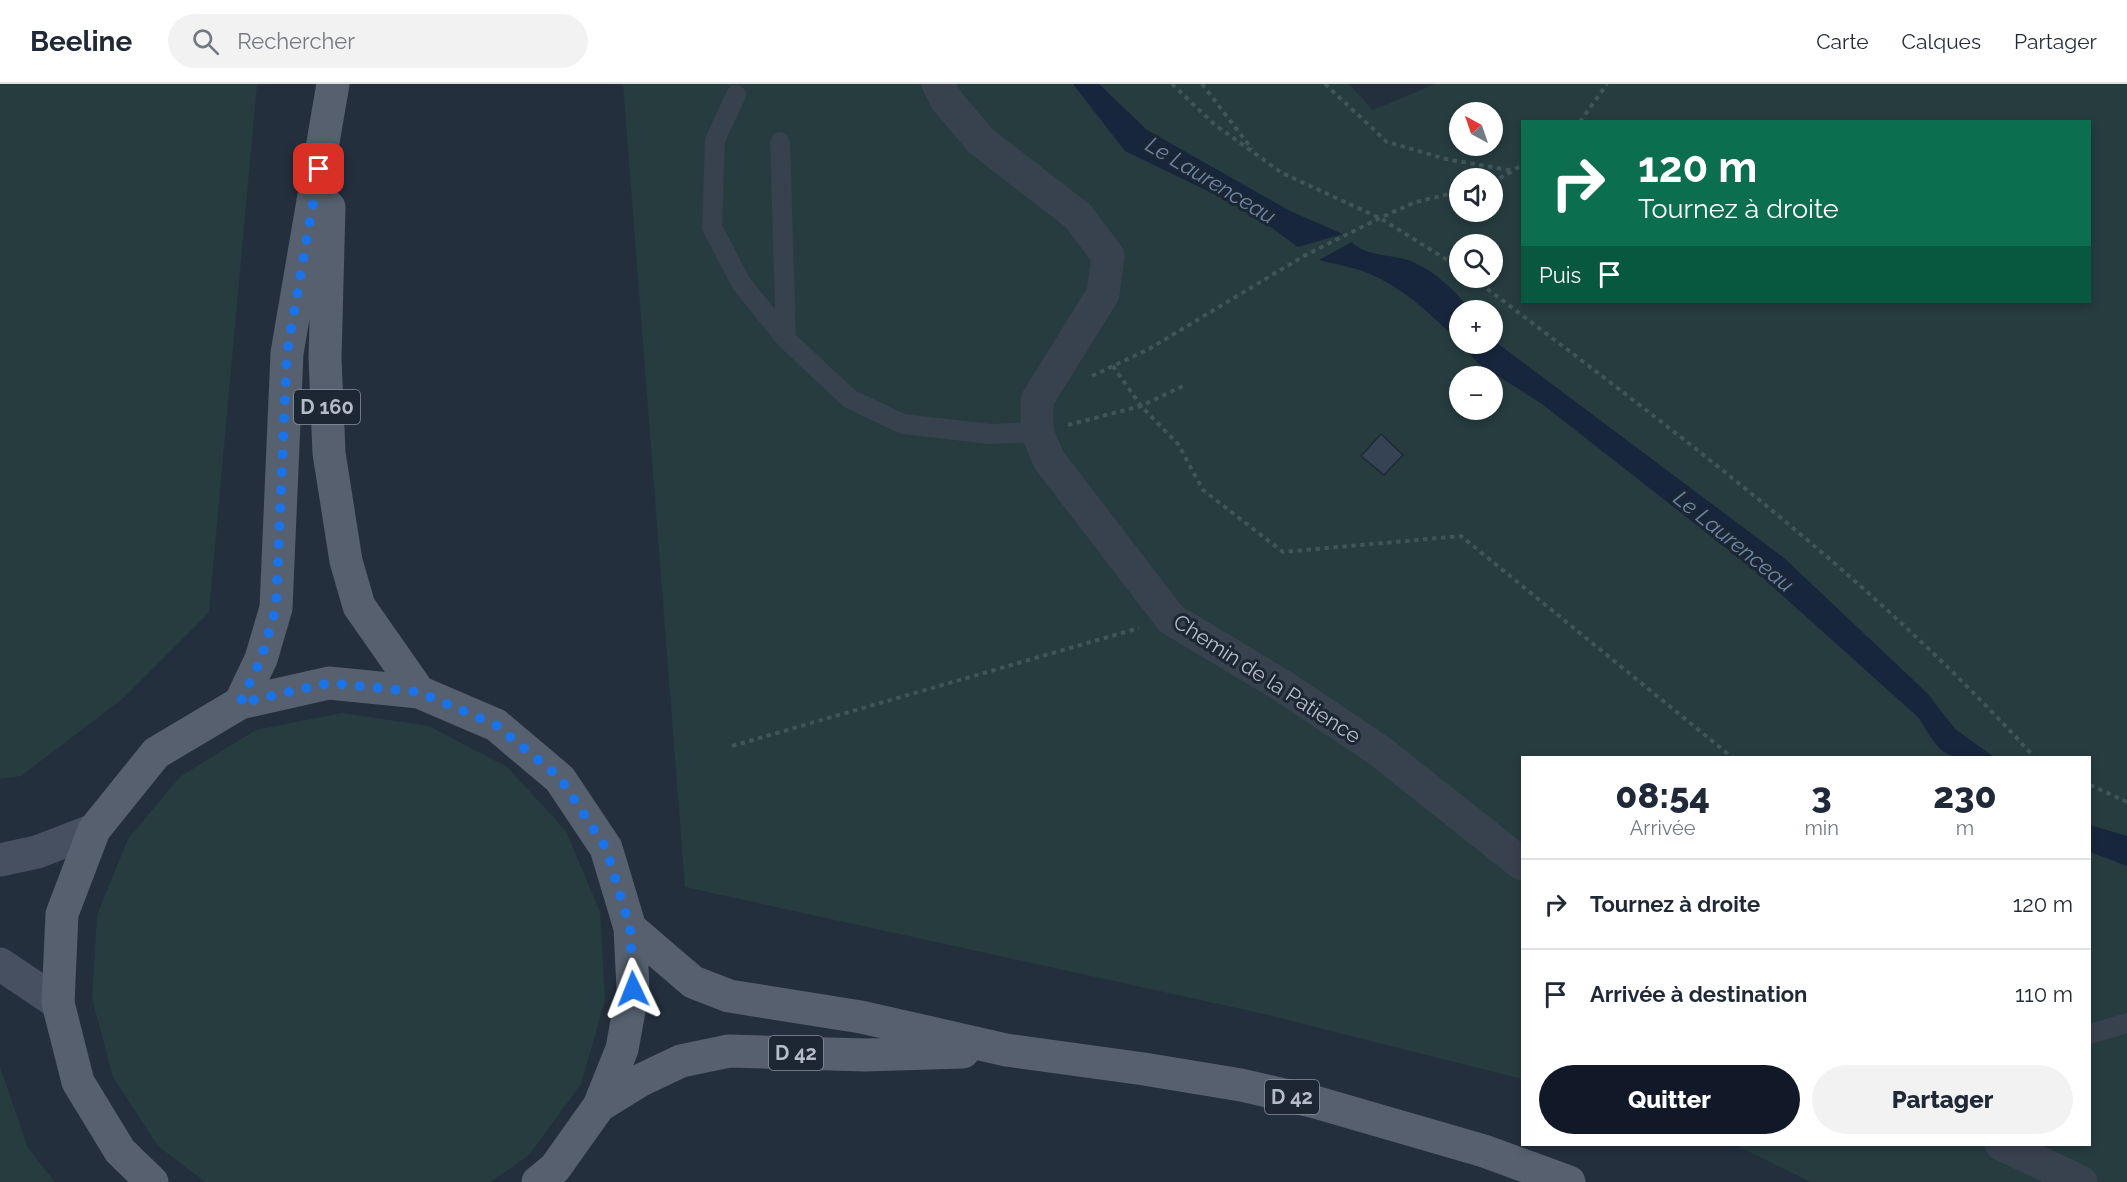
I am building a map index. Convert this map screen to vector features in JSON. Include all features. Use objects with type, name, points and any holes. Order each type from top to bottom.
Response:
[{"type":"main road","name":"D 160","points":[[332,92],[325,358],[329,453],[346,561],[359,606],[419,692]]},
{"type":"main road","name":"D 160","points":[[240,703],[261,659],[276,608],[287,353],[332,92]]},
{"type":"main road","points":[[152,1182],[120,1151],[78,1082],[58,1003],[62,914],[94,830],[156,753],[240,703],[329,683],[419,692],[496,725],[560,778],[606,848],[630,928],[633,989],[622,1049],[599,1106],[555,1168],[538,1182]]},
{"type":"main road","points":[[0,860],[37,852],[94,830]]},
{"type":"main road","name":"D 42","points":[[630,928],[693,982],[729,996],[861,1017],[1006,1050],[1241,1085],[1315,1102],[1484,1151],[1569,1182]]},
{"type":"main road","points":[[0,964],[58,1003]]},
{"type":"main road","name":"D 42","points":[[599,1106],[640,1080],[681,1061],[729,1051],[865,1055],[1006,1050]]},
{"type":"street","name":"Chemin de la Patience","points":[[938,84],[947,101],[981,141],[1078,216],[1108,256],[1103,294],[1037,400],[1037,432],[1049,460],[1171,619],[1281,685],[1381,752],[1521,863]]},
{"type":"street","points":[[2005,1146],[2081,1182]]},
{"type":"lane","points":[[736,95],[715,140],[712,227],[741,283],[786,339],[850,399],[903,424],[990,434],[1037,432]]},
{"type":"lane","points":[[780,142],[786,339]]},
{"type":"lane","points":[[2091,1034],[2127,1023]]},
{"type":"path","points":[[1172,84],[1214,124],[1282,173],[1380,218],[1449,261]]},
{"type":"path","points":[[1202,84],[1254,152]]},
{"type":"path","points":[[1324,84],[1387,142],[1446,159],[1514,171]]},
{"type":"path","points":[[1581,120],[1607,84]]},
{"type":"path","points":[[1503,177],[1521,166]]},
{"type":"path","points":[[1091,376],[1149,349],[1302,257],[1413,202],[1449,194]]},
{"type":"path","points":[[1486,288],[1714,461],[1909,629],[1997,715],[2033,756]]},
{"type":"path","points":[[1113,366],[1141,406],[1178,444],[1203,490],[1283,552],[1461,536],[1731,756]]},
{"type":"path","points":[[1037,432],[1141,406],[1183,386]]},
{"type":"path","points":[[732,746],[1171,619]]},
{"type":"path","points":[[2091,785],[2127,802]]},
{"type":"green space","points":[[0,84],[257,84],[209,612],[121,700],[21,776],[0,779]]},
{"type":"green space","points":[[623,84],[1349,84],[1373,110],[1435,84],[2127,84],[2127,1182],[1811,1182],[1737,1146],[2091,1146],[2091,756],[1521,756],[1521,1079],[1264,1014],[685,887]]},
{"type":"green space","points":[[342,713],[429,726],[507,767],[566,831],[600,912],[605,1000],[581,1084],[529,1155],[491,1182],[205,1182],[158,1146],[113,1077],[92,998],[97,915],[128,839],[181,776],[256,730]]},
{"type":"green space","points":[[0,1067],[28,1148],[55,1182],[0,1182]]},
{"type":"water","name":"Le Laurenceau","points":[[1073,84],[1099,84],[1147,130],[1290,211],[1343,234],[1298,247],[1249,211],[1125,151]]},
{"type":"water","points":[[1352,242],[1357,247],[1372,253],[1406,259],[1430,271],[1462,300],[1449,300],[1449,333],[1419,305],[1384,281],[1360,270],[1319,260]]},
{"type":"water","name":"Le Laurenceau","points":[[1503,347],[1784,558],[1927,693],[1955,729],[1993,756],[1956,756],[1941,750],[1919,718],[1753,569],[1542,404],[1503,379],[1503,366],[1479,364],[1470,354],[1503,354]]},
{"type":"water","points":[[2091,825],[2127,836],[2127,866],[2091,852]]},
{"type":"building","points":[[1381,434],[1403,455],[1384,475],[1361,456]]},
{"type":"route","points":[[319,169],[287,353],[276,608],[261,659],[240,703],[329,683],[419,692],[496,725],[560,778],[606,848],[630,928],[633,989]]}]
